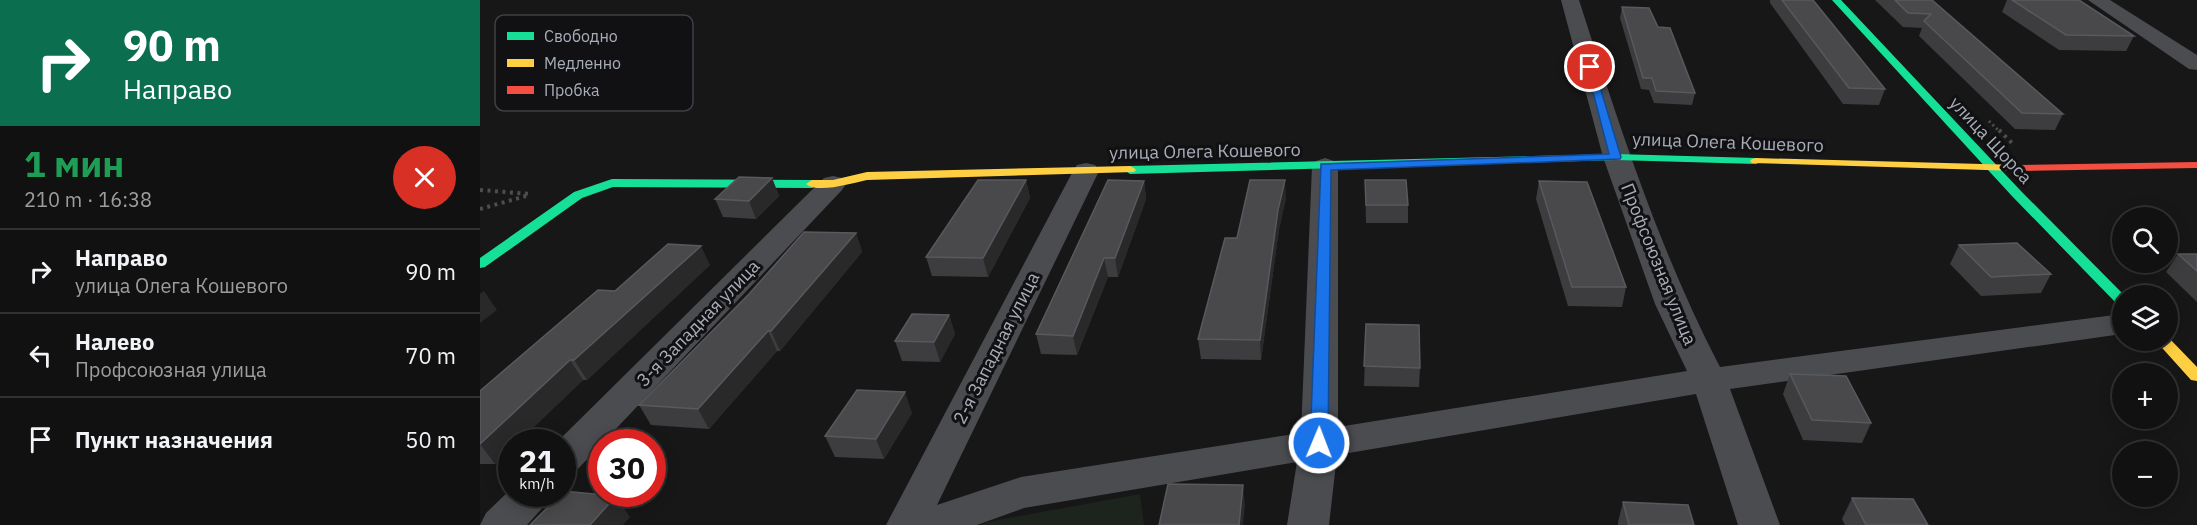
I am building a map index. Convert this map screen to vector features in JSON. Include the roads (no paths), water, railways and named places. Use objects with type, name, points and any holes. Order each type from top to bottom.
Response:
[{"type":"street","name":"Профсоюзная улица","points":[[1570,0],[1616,157],[1671,304],[1709,380],[1759,525]]},
{"type":"street","name":"улица Щорса","points":[[1836,0],[1992,168],[2112,291]]},
{"type":"street","points":[[2097,0],[2197,64]]},
{"type":"street","name":"улица Олега Кошевого","points":[[480,264],[578,195],[612,183],[833,184],[867,176],[1616,157],[1992,168],[2197,165]]},
{"type":"street","points":[[1308,525],[1319,443],[1325,166]]},
{"type":"street","name":"2-я Западная улица","points":[[907,525],[1086,171]]},
{"type":"street","name":"3-я Западная улица","points":[[576,447],[833,184]]},
{"type":"street","points":[[929,525],[1021,493],[1709,380],[2112,325]]},
{"type":"street","points":[[2173,351],[2197,376]]},
{"type":"street","points":[[501,525],[518,507]]}]
